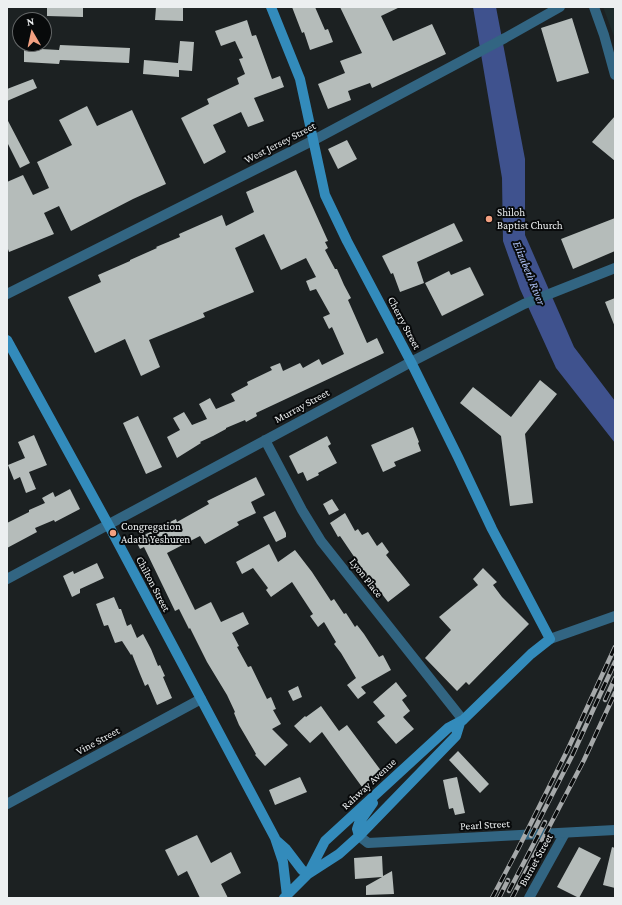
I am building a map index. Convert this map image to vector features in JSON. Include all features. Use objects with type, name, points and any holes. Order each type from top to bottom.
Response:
[{"type":"main road","name":"Cherry Street","points":[[270,7],[300,79],[312,141],[325,195],[347,241],[411,362],[458,456],[492,529],[550,639]]},
{"type":"main road","name":"Chilton Street","points":[[7,340],[108,524],[275,840],[283,862],[286,897]]},
{"type":"main road","name":"Rahway Avenue","points":[[308,874],[325,841],[390,780],[448,728],[461,721],[531,654],[550,639]]},
{"type":"main road","name":"Rahway Avenue","points":[[286,897],[308,874],[339,854],[359,836],[456,736],[461,721]]},
{"type":"main road","points":[[359,836],[357,829],[359,823],[390,780]]},
{"type":"main road","name":"Chilton Street","points":[[275,840],[286,849],[302,870],[308,874]]},
{"type":"street","name":"West Jersey Street","points":[[7,294],[312,141],[560,7]]},
{"type":"street","points":[[594,7],[615,74]]},
{"type":"street","name":"Murray Street","points":[[7,579],[411,362],[524,304],[615,268]]},
{"type":"street","name":"Lyon Place","points":[[265,440],[302,510],[321,541],[461,721]]},
{"type":"street","name":"Rahway Avenue","points":[[550,639],[615,616]]},
{"type":"street","name":"Vine Street","points":[[7,804],[201,699]]},
{"type":"street","name":"Pearl Street","points":[[359,836],[368,842],[615,830]]},
{"type":"street","name":"Burnet Street","points":[[529,898],[565,833]]},
{"type":"shaded area","points":[[603,7],[615,7],[615,39]]},
{"type":"water","name":"Elizabeth River","points":[[473,7],[496,7],[525,159],[525,235],[574,347],[615,401],[615,443],[556,368],[520,289],[503,241],[502,178]]},
{"type":"building","points":[[47,7],[83,7],[83,17],[52,16],[52,12],[47,12]]},
{"type":"building","points":[[156,7],[183,7],[183,21],[155,20]]},
{"type":"building","points":[[292,7],[315,7],[325,30],[328,29],[333,42],[310,50],[304,32],[302,33]]},
{"type":"building","points":[[340,7],[400,7],[381,16],[393,41],[432,24],[446,54],[372,88],[370,83],[348,91],[351,100],[328,109],[318,84],[345,73],[340,61],[362,53]]},
{"type":"building","points":[[572,18],[589,73],[557,82],[541,28]]},
{"type":"building","points":[[247,20],[252,36],[256,35],[272,79],[280,76],[284,87],[254,98],[264,121],[248,127],[241,112],[213,125],[226,152],[204,164],[181,118],[209,104],[207,99],[239,84],[237,78],[245,74],[239,59],[243,58],[235,41],[221,46],[215,31]]},
{"type":"building","points":[[180,41],[194,42],[192,71],[179,70],[179,77],[143,74],[144,60],[178,63]]},
{"type":"building","points":[[60,45],[130,48],[129,63],[60,60],[59,64],[24,62],[24,52],[52,52],[52,50],[59,50]]},
{"type":"building","points":[[33,79],[37,88],[7,101],[7,89]]},
{"type":"building","points":[[87,106],[97,126],[132,110],[166,184],[71,231],[59,206],[44,213],[54,234],[9,252],[7,246],[7,182],[23,175],[33,195],[49,188],[37,162],[72,145],[59,120]]},
{"type":"building","points":[[615,116],[615,161],[592,142]]},
{"type":"building","points":[[7,119],[30,163],[20,168],[7,142]]},
{"type":"building","points":[[347,140],[357,159],[338,169],[328,149]]},
{"type":"building","points":[[296,170],[328,241],[325,242],[328,248],[325,250],[335,269],[337,269],[351,298],[348,300],[367,343],[377,338],[384,353],[256,413],[257,416],[246,422],[245,420],[226,428],[200,442],[201,443],[177,458],[167,437],[180,430],[173,418],[184,412],[192,425],[207,419],[199,404],[210,398],[216,409],[235,401],[231,394],[248,385],[247,382],[272,370],[270,367],[280,363],[283,371],[300,363],[303,368],[319,359],[322,365],[344,354],[332,327],[329,329],[323,317],[330,314],[316,289],[310,291],[306,281],[316,277],[306,258],[281,270],[264,234],[235,248],[254,292],[203,313],[205,317],[149,340],[160,367],[141,376],[125,339],[95,353],[68,297],[101,282],[98,275],[180,237],[179,234],[222,215],[226,226],[254,212],[246,192]]},
{"type":"building","points":[[615,218],[615,251],[573,269],[561,239]]},
{"type":"building","points":[[454,223],[463,241],[417,262],[424,283],[400,292],[393,273],[391,274],[382,256]]},
{"type":"building","points":[[470,267],[484,295],[442,316],[425,283],[449,271],[451,275]]},
{"type":"building","points":[[615,298],[615,327],[605,302]]},
{"type":"building","points":[[540,380],[557,394],[525,434],[533,503],[510,506],[501,436],[460,403],[473,387],[511,417]]},
{"type":"building","points":[[138,416],[162,467],[146,474],[123,423]]},
{"type":"building","points":[[413,427],[421,451],[394,462],[396,466],[383,472],[371,445]]},
{"type":"building","points":[[34,435],[47,465],[29,472],[36,489],[26,493],[20,477],[14,480],[8,465],[25,458],[18,442]]},
{"type":"building","points":[[327,436],[331,444],[328,446],[337,463],[318,473],[319,475],[307,481],[303,472],[298,474],[289,456]]},
{"type":"building","points":[[256,477],[265,495],[251,502],[256,513],[237,522],[239,525],[205,544],[200,536],[167,553],[195,610],[211,602],[221,622],[243,612],[249,624],[232,633],[239,646],[237,647],[248,667],[251,666],[267,699],[271,697],[276,709],[273,710],[281,724],[272,729],[288,745],[265,766],[255,755],[256,754],[239,725],[227,695],[207,662],[179,609],[175,611],[144,547],[140,549],[135,539],[176,519],[177,522],[209,504],[207,501]]},
{"type":"building","points":[[70,489],[80,509],[55,522],[54,520],[35,528],[37,532],[7,548],[7,523],[29,512],[29,510],[45,503],[42,498],[53,492],[55,497]]},
{"type":"building","points":[[332,499],[339,510],[329,515],[323,504]]},
{"type":"building","points":[[275,511],[286,533],[286,537],[276,542],[263,517]]},
{"type":"building","points":[[345,513],[355,531],[358,529],[362,535],[368,532],[377,546],[382,542],[389,552],[386,555],[410,585],[388,602],[378,589],[376,591],[355,563],[357,561],[340,536],[338,537],[330,523]]},
{"type":"building","points":[[269,544],[278,562],[295,550],[312,572],[331,601],[334,599],[355,627],[357,625],[379,657],[383,655],[391,670],[361,687],[366,693],[358,699],[347,685],[356,678],[334,644],[336,642],[324,622],[318,627],[310,616],[313,614],[292,582],[271,597],[266,590],[268,588],[253,568],[242,574],[236,562]]},
{"type":"building","points":[[97,563],[104,578],[80,589],[80,593],[72,597],[63,576],[73,571],[74,574]]},
{"type":"building","points":[[483,568],[497,582],[493,585],[502,597],[529,624],[469,685],[466,682],[457,691],[425,658],[451,630],[439,617],[478,585],[473,579]]},
{"type":"building","points":[[114,597],[119,609],[121,609],[127,626],[131,624],[137,638],[143,634],[158,666],[160,665],[165,676],[163,677],[172,698],[157,705],[148,684],[145,686],[132,654],[131,655],[122,641],[115,643],[108,625],[104,626],[96,604]]},
{"type":"building","points":[[396,682],[407,696],[402,700],[410,711],[403,717],[414,729],[396,744],[377,722],[385,716],[373,702]]},
{"type":"building","points":[[298,686],[302,697],[293,701],[288,691]]},
{"type":"building","points":[[321,706],[339,731],[347,725],[382,772],[362,787],[322,732],[310,743],[294,726],[305,716],[306,717]]},
{"type":"building","points":[[458,751],[489,784],[480,793],[449,760]]},
{"type":"building","points":[[300,777],[307,792],[275,805],[269,790]]},
{"type":"building","points":[[457,777],[465,813],[455,815],[453,808],[449,809],[443,780]]},
{"type":"building","points":[[197,835],[211,863],[231,852],[241,873],[221,884],[228,898],[200,898],[187,871],[178,876],[165,850]]},
{"type":"building","points":[[579,847],[601,858],[579,898],[557,887]]},
{"type":"building","points":[[612,847],[615,848],[615,888],[603,885]]},
{"type":"building","points":[[382,856],[383,876],[392,871],[394,894],[366,895],[366,886],[382,877],[355,879],[354,858]]},
{"type":"railway","points":[[492,898],[567,751],[615,647]]},
{"type":"railway","points":[[531,836],[573,754],[615,662]]},
{"type":"railway","points":[[605,700],[615,678]]},
{"type":"railway","points":[[512,898],[584,760],[615,693]]},
{"type":"railway","points":[[509,891],[545,822]]},
{"type":"railway","points":[[499,898],[508,880]]},
{"type":"place","name":"Shiloh Baptist Church","points":[[489,219]]},
{"type":"place","name":"Congregation Adath Yeshuren","points":[[113,533]]}]
